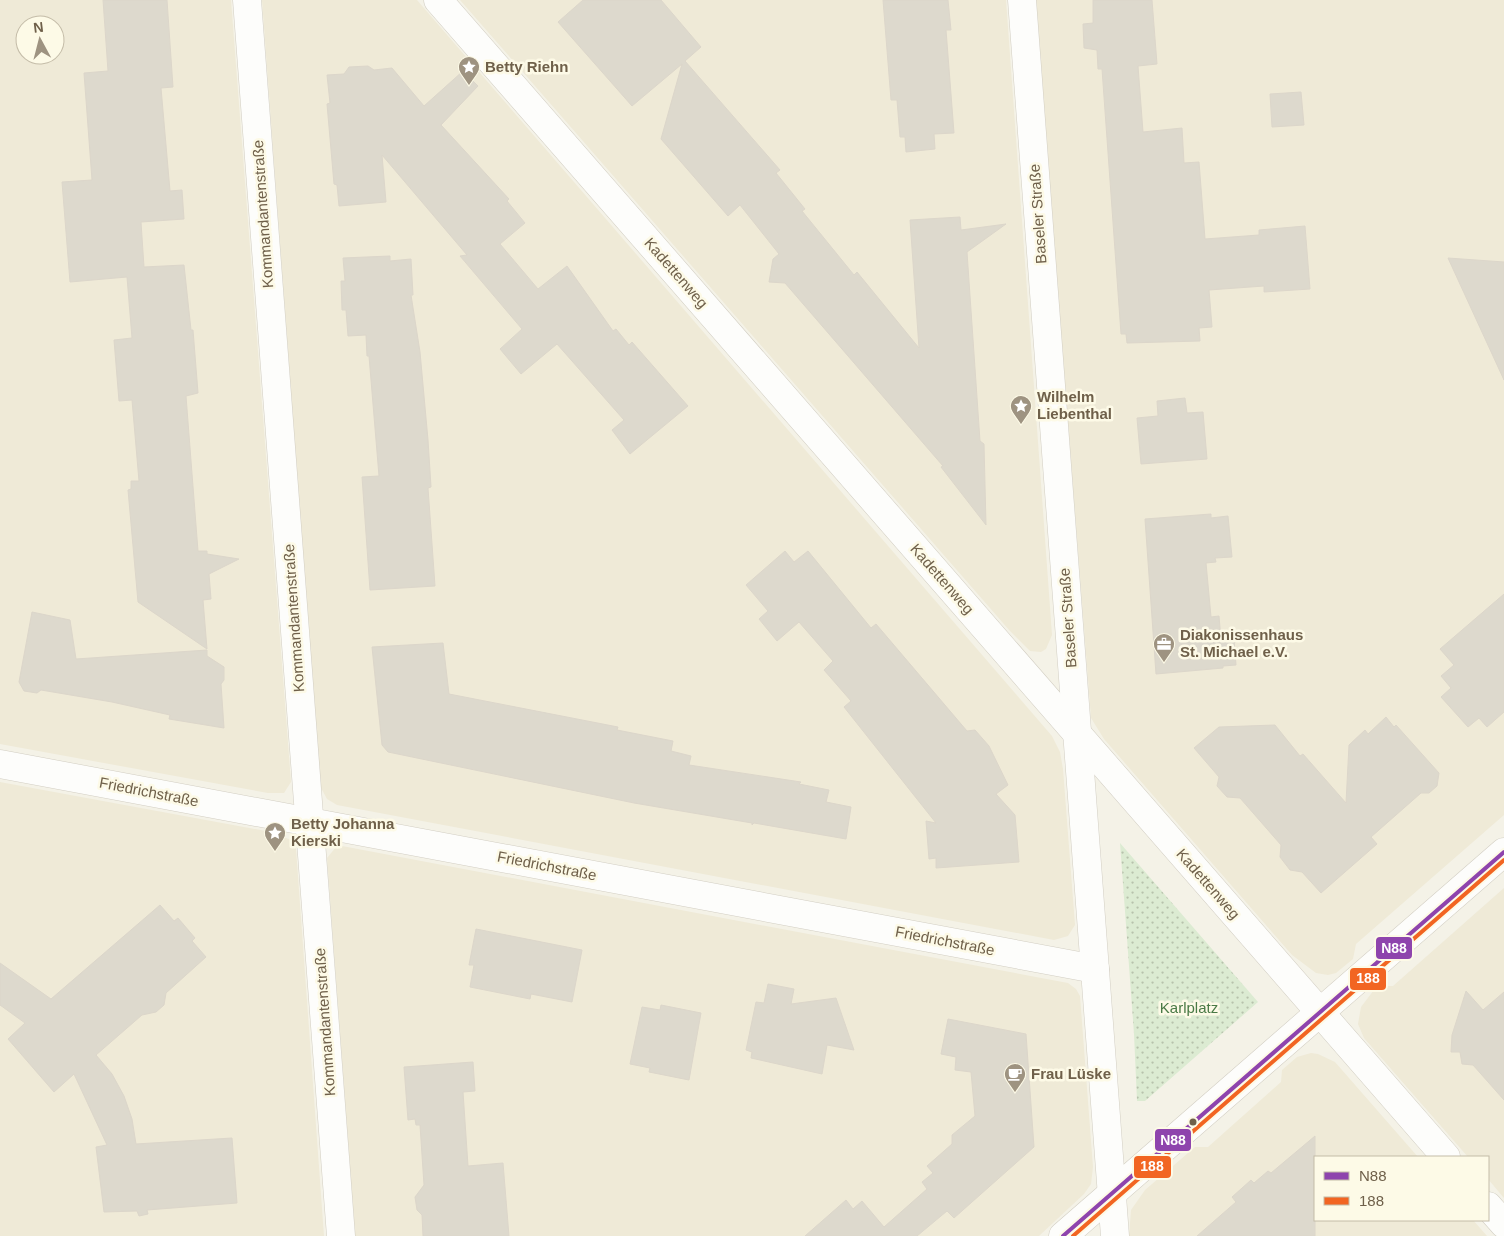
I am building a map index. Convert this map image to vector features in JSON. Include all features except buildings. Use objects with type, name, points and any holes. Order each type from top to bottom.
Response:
[{"type":"street","name":"Kommandantenstraße","points":[[247,0],[341,1236]]},
{"type":"street","name":"Kadettenweg","points":[[438,0],[1445,1156]]},
{"type":"street","name":"Baseler Straße","points":[[1022,0],[1115,1236]]},
{"type":"street","name":"Friedrichstraße","points":[[0,764],[1095,969]]},
{"type":"street","points":[[1063,1236],[1504,852]]},
{"type":"street","points":[[1489,1207],[1504,1224]]},
{"type":"shaded area","points":[[0,0],[231,0],[291,782],[284,793],[268,793],[0,744]]},
{"type":"shaded area","points":[[262,0],[417,0],[1052,736],[1060,752],[1063,769],[1075,925],[1068,936],[1054,940],[337,805],[327,799],[320,786]]},
{"type":"shaded area","points":[[460,0],[1006,0],[1052,635],[1046,649],[1041,652],[1030,651],[1010,631]]},
{"type":"shaded area","points":[[1035,0],[1504,0],[1504,815],[1356,944],[1353,959],[1336,973],[1328,975],[1316,973],[1292,955],[1104,739],[1091,718]]},
{"type":"shaded area","points":[[0,782],[271,832],[291,840],[296,849],[324,1236],[0,1236]]},
{"type":"shaded area","points":[[342,846],[1068,983],[1076,989],[1080,996],[1093,1167],[1091,1184],[1084,1194],[1039,1236],[355,1236],[327,858],[336,847]]},
{"type":"shaded area","points":[[1504,888],[1504,1198],[1489,1180],[1489,1156],[1467,1156],[1364,1038],[1358,1024],[1361,1007],[1377,986],[1393,986]]},
{"type":"shaded area","points":[[1311,1053],[1318,1054],[1335,1062],[1417,1156],[1314,1156],[1314,1221],[1474,1221],[1487,1236],[1129,1236],[1131,1210],[1145,1190],[1195,1147],[1208,1147],[1281,1082],[1282,1070],[1297,1057]]},
{"type":"green space","name":"Karlplatz","points":[[1120,843],[1258,1002],[1145,1101],[1137,1101]]},
{"type":"transit line","name":"N88","points":[[1063,1236],[1504,852]]},
{"type":"transit line","name":"188","points":[[1073,1236],[1504,860]]},
{"type":"place","name":"Betty Riehn","points":[[469,86]]},
{"type":"place","name":"Wilhelm Liebenthal","points":[[1021,425]]},
{"type":"place","name":"Diakonissenhaus St. Michael e.V.","points":[[1164,663]]},
{"type":"place","name":"Betty Johanna Kierski","points":[[275,852]]},
{"type":"place","name":"Frau Lüske","points":[[1015,1093]]}]
